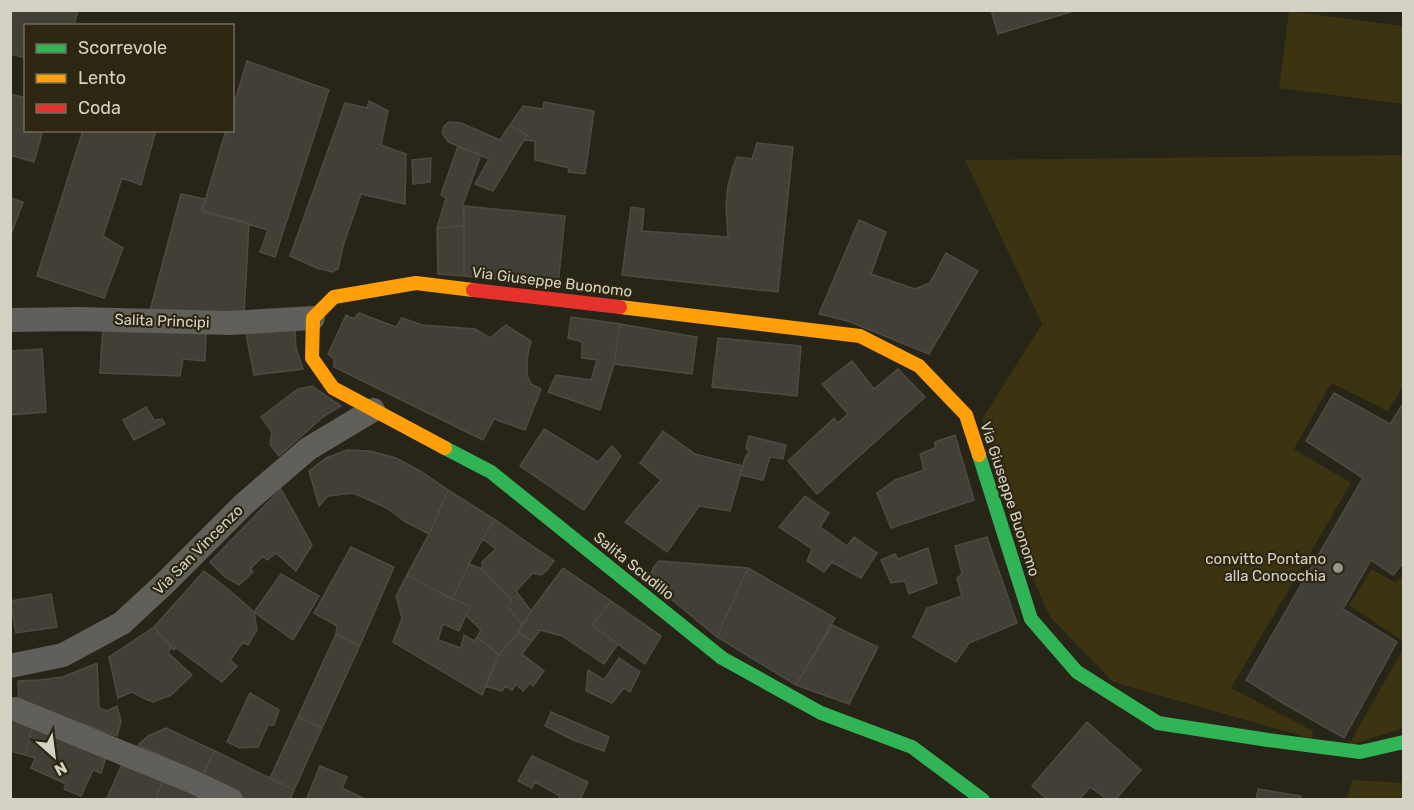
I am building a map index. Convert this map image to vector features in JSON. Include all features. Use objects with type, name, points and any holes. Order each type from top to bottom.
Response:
[{"type":"street","name":"Via Giuseppe Buonomo","points":[[313,318],[334,297],[416,283],[860,336],[919,366],[966,415],[1031,619],[1077,672],[1158,723],[1360,752],[1404,742]]},
{"type":"street","name":"Salita Principi","points":[[10,320],[78,319],[230,323],[313,318]]},
{"type":"street","name":"Salita Scudillo","points":[[313,318],[312,358],[333,388],[491,472],[722,658],[821,713],[912,747],[983,800]]},
{"type":"street","name":"Via San Vincenzo","points":[[10,666],[63,655],[122,623],[244,504],[308,449],[373,410]]},
{"type":"street","points":[[15,709],[191,781],[231,800]]},
{"type":"shaded area","points":[[1289,11],[1403,26],[1403,104],[1279,88]]},
{"type":"shaded area","points":[[1403,155],[1403,386],[1388,411],[1331,383],[1294,449],[1351,483],[1231,688],[1313,731],[1312,739],[1113,682],[1050,617],[1017,542],[982,419],[1042,324],[965,160]]},
{"type":"shaded area","points":[[1372,569],[1396,583],[1403,575],[1403,641],[1349,605]]},
{"type":"shaded area","points":[[1403,649],[1403,728],[1348,746]]},
{"type":"shaded area","points":[[1353,780],[1403,783],[1403,799],[1346,799]]},
{"type":"building","points":[[10,10],[78,10],[74,24],[24,24],[24,58],[10,54]]},
{"type":"building","points":[[991,10],[1077,10],[998,34]]},
{"type":"building","points":[[247,61],[329,90],[275,257],[260,252],[268,230],[202,211],[225,132],[234,132],[234,103]]},
{"type":"building","points":[[10,94],[24,98],[24,132],[42,132],[34,162],[10,155]]},
{"type":"building","points":[[369,101],[388,111],[381,145],[406,154],[405,204],[361,194],[343,246],[338,269],[332,272],[290,256],[345,103],[367,108]]},
{"type":"building","points":[[544,102],[594,111],[585,174],[568,172],[569,168],[535,160],[535,141],[525,140],[527,135],[510,125],[523,106],[543,109]]},
{"type":"building","points":[[449,122],[461,123],[500,140],[510,125],[527,135],[493,191],[475,184],[489,159],[448,142],[442,133],[444,126]]},
{"type":"building","points":[[82,132],[155,132],[141,185],[122,178],[103,236],[123,248],[104,298],[37,276]]},
{"type":"building","points":[[757,143],[793,147],[778,292],[622,275],[631,207],[644,209],[642,231],[728,237],[726,205],[733,167],[737,157],[752,159]]},
{"type":"building","points":[[458,146],[481,155],[463,204],[464,226],[437,228],[446,198],[441,195]]},
{"type":"building","points":[[431,158],[430,182],[413,184],[412,160]]},
{"type":"building","points":[[181,194],[205,199],[202,211],[249,223],[244,316],[149,314]]},
{"type":"building","points":[[10,198],[23,202],[10,237]]},
{"type":"building","points":[[464,206],[565,216],[558,285],[464,276]]},
{"type":"building","points":[[859,220],[886,232],[871,274],[915,289],[930,283],[946,253],[978,271],[929,354],[848,321],[819,314]]},
{"type":"building","points":[[464,226],[464,276],[438,274],[437,228]]},
{"type":"building","points":[[359,313],[396,327],[402,318],[422,325],[475,329],[490,338],[506,325],[531,341],[527,358],[527,375],[531,384],[541,389],[525,430],[494,419],[483,440],[334,367],[334,359],[328,354],[346,315],[354,319]]},
{"type":"building","points":[[571,317],[620,324],[614,364],[600,410],[548,392],[556,375],[591,380],[597,360],[582,358],[582,342],[568,338]]},
{"type":"building","points":[[620,324],[697,337],[692,374],[614,364]]},
{"type":"building","points":[[103,327],[206,333],[205,361],[183,359],[180,376],[100,373]]},
{"type":"building","points":[[295,330],[296,348],[303,369],[254,375],[246,334]]},
{"type":"building","points":[[718,338],[801,346],[797,396],[712,387]]},
{"type":"building","points":[[42,349],[46,412],[10,415],[10,351]]},
{"type":"building","points":[[852,361],[874,389],[898,369],[925,397],[817,494],[788,461],[834,418],[838,423],[848,414],[822,384]]},
{"type":"building","points":[[312,386],[341,406],[324,416],[279,456],[270,444],[272,432],[261,417],[298,389]]},
{"type":"building","name":"convitto Pontano alla Conocchia","points":[[1334,393],[1390,424],[1404,402],[1404,562],[1393,575],[1371,560],[1343,609],[1397,642],[1344,738],[1246,680],[1363,478],[1306,441]]},
{"type":"building","points":[[146,407],[154,420],[162,419],[165,424],[134,440],[123,420]]},
{"type":"building","points":[[544,429],[598,462],[612,446],[621,456],[584,510],[520,466]]},
{"type":"building","points":[[663,431],[695,454],[743,466],[730,511],[699,506],[667,552],[625,522],[661,480],[640,463]]},
{"type":"building","points":[[955,435],[974,500],[891,528],[877,493],[895,480],[924,470],[920,454],[935,448],[935,442]]},
{"type":"building","points":[[749,436],[786,445],[783,459],[770,457],[763,480],[740,475],[749,451],[746,448]]},
{"type":"building","points":[[347,450],[370,451],[396,458],[448,490],[429,534],[406,522],[387,508],[353,493],[328,496],[319,506],[309,471],[326,458]]},
{"type":"building","points":[[281,489],[312,545],[296,571],[276,553],[267,560],[263,556],[250,569],[253,572],[239,585],[225,577],[210,562]]},
{"type":"building","points":[[448,490],[494,519],[452,599],[407,575],[429,534]]},
{"type":"building","points":[[805,496],[829,513],[820,527],[847,546],[854,537],[877,553],[861,578],[832,562],[824,572],[807,561],[812,549],[779,527]]},
{"type":"building","points":[[494,519],[554,561],[541,575],[533,573],[516,591],[531,611],[522,625],[508,607],[512,601],[482,569],[482,562],[496,549],[483,539]]},
{"type":"building","points":[[987,537],[1017,623],[969,643],[956,662],[913,637],[927,608],[962,596],[957,578],[962,574],[955,546]]},
{"type":"building","points":[[351,547],[394,567],[360,645],[336,634],[337,626],[314,613]]},
{"type":"building","points":[[928,548],[937,583],[909,594],[905,581],[891,583],[881,560],[895,554],[898,559]]},
{"type":"building","points":[[659,561],[748,568],[717,637],[648,580]]},
{"type":"building","points":[[469,564],[482,569],[512,601],[508,607],[522,625],[499,655],[477,637],[481,630],[466,615],[470,606],[452,599]]},
{"type":"building","points":[[563,568],[611,601],[592,625],[618,644],[604,664],[562,636],[540,630],[532,641],[518,633],[531,611]]},
{"type":"building","points":[[748,568],[835,618],[796,685],[717,637]]},
{"type":"building","points":[[204,571],[254,612],[257,630],[248,645],[243,642],[230,660],[237,666],[222,682],[175,647],[174,650],[154,627]]},
{"type":"building","points":[[281,574],[319,596],[293,640],[254,612]]},
{"type":"building","points":[[407,575],[470,606],[459,631],[443,624],[438,640],[461,648],[464,635],[474,641],[477,637],[499,655],[482,695],[393,642],[402,618],[396,596]]},
{"type":"building","points":[[51,594],[57,627],[16,633],[10,601]]},
{"type":"building","points":[[611,601],[661,636],[645,664],[592,625]]},
{"type":"building","points":[[832,625],[878,647],[849,704],[796,685]]},
{"type":"building","points":[[154,627],[171,647],[168,653],[192,675],[171,695],[153,702],[132,692],[118,698],[109,657]]},
{"type":"building","points":[[518,633],[532,641],[522,654],[544,671],[533,686],[530,683],[523,691],[516,684],[512,690],[505,686],[502,691],[485,686],[499,655]]},
{"type":"building","points":[[336,634],[360,645],[322,728],[298,717]]},
{"type":"building","points":[[619,658],[640,672],[630,692],[624,688],[612,703],[586,691],[588,670],[604,680]]},
{"type":"building","points":[[97,663],[99,708],[107,711],[117,706],[121,721],[117,736],[19,702],[18,681],[63,677]]},
{"type":"building","points":[[250,693],[279,710],[274,725],[268,725],[258,747],[240,748],[227,742]]},
{"type":"building","points":[[551,712],[609,737],[604,751],[573,740],[545,726]]},
{"type":"building","points":[[10,716],[33,724],[25,755],[10,751]]},
{"type":"building","points":[[298,717],[322,728],[294,790],[270,778]]},
{"type":"building","points":[[1087,722],[1141,770],[1115,800],[1108,800],[1090,787],[1079,800],[1048,800],[1032,786]]},
{"type":"building","points":[[33,724],[108,752],[101,773],[93,770],[81,796],[64,789],[66,784],[31,768],[35,758],[25,755]]},
{"type":"building","points":[[166,728],[215,751],[203,775],[138,745],[148,736]]},
{"type":"building","points":[[215,751],[294,790],[290,800],[245,800],[203,775]]},
{"type":"building","points":[[532,756],[588,782],[580,800],[558,800],[560,796],[535,782],[532,788],[518,781]]},
{"type":"building","points":[[124,760],[164,778],[155,800],[106,800]]},
{"type":"building","points":[[320,766],[347,777],[342,788],[367,800],[306,800]]},
{"type":"building","points":[[164,778],[209,800],[155,800]]},
{"type":"building","points":[[1258,789],[1301,796],[1300,800],[1256,800]]},
{"type":"traffic: fast","points":[[445,448],[491,472],[722,658],[821,713],[912,747],[983,800]]},
{"type":"traffic: fast","points":[[979,455],[1031,619],[1077,672],[1158,723],[1360,752],[1404,742]]},
{"type":"traffic: slow","points":[[445,448],[333,388],[312,358],[313,318],[334,297],[416,283],[473,290]]},
{"type":"traffic: slow","points":[[620,307],[860,336],[919,366],[966,415],[979,455]]},
{"type":"traffic: jam","points":[[473,290],[620,307]]},
{"type":"place","name":"convitto Pontano alla Conocchia","points":[[1338,568]]}]
